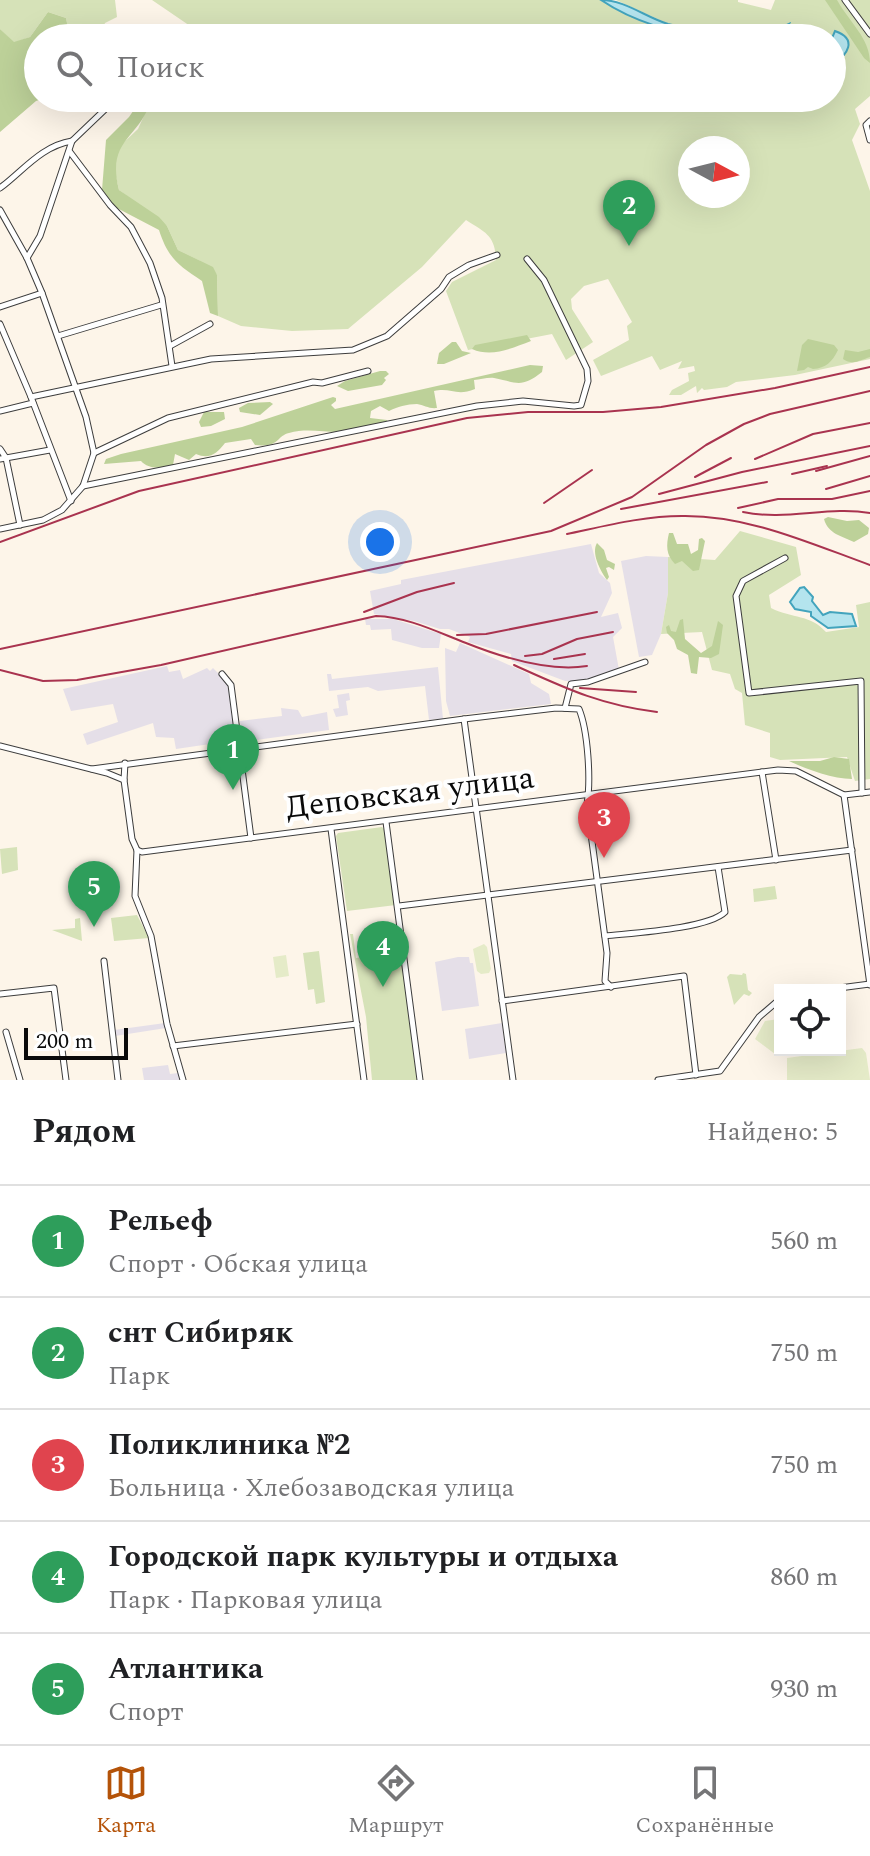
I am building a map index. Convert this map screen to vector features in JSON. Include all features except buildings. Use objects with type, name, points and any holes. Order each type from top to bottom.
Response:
[{"type":"street","points":[[845,0],[870,34]]},
{"type":"street","points":[[27,258],[40,236],[72,141],[102,112]]},
{"type":"street","points":[[870,121],[866,125],[870,140]]},
{"type":"street","points":[[0,188],[36,156],[72,141]]},
{"type":"street","points":[[70,152],[110,205],[131,227],[150,263],[162,298],[172,366]]},
{"type":"street","points":[[0,210],[27,258],[42,293],[86,417],[94,453],[83,486],[71,502],[43,520],[0,529]]},
{"type":"street","points":[[0,411],[74,386],[211,359],[353,350],[369,345],[387,336],[441,289],[449,277],[469,265],[497,255]]},
{"type":"street","points":[[83,486],[477,406],[509,402],[581,405],[588,381],[587,369],[544,280],[527,259]]},
{"type":"street","points":[[0,307],[42,293]]},
{"type":"street","points":[[58,336],[161,305]]},
{"type":"street","points":[[0,324],[71,502]]},
{"type":"street","points":[[170,346],[210,324]]},
{"type":"street","points":[[94,453],[168,418],[368,371]]},
{"type":"street","points":[[0,449],[20,525]]},
{"type":"street","points":[[3,459],[50,450]]},
{"type":"street","points":[[785,558],[743,581],[736,596],[749,693],[861,681],[862,793]]},
{"type":"street","points":[[565,708],[571,684],[588,682],[645,662]]},
{"type":"street","points":[[222,674],[231,685],[251,838]]},
{"type":"street","points":[[92,769],[464,719],[574,707],[579,709],[589,795],[587,804],[605,936],[605,981],[611,987]]},
{"type":"street","points":[[464,719],[513,1080]]},
{"type":"street","points":[[0,746],[124,780]]},
{"type":"street","points":[[125,763],[124,780],[132,839],[139,851],[135,896],[151,936],[183,1080]]},
{"type":"street","name":"Деповская улица","points":[[139,851],[762,772],[793,770],[844,795]]},
{"type":"street","points":[[762,772],[776,860]]},
{"type":"street","points":[[846,987],[870,984],[844,795],[870,792]]},
{"type":"street","points":[[386,822],[420,1080]]},
{"type":"street","points":[[331,829],[364,1080]]},
{"type":"street","points":[[399,906],[852,850]]},
{"type":"street","points":[[605,936],[701,923],[721,916],[725,912],[718,867]]},
{"type":"street","points":[[104,961],[118,1080]]},
{"type":"street","points":[[502,1001],[684,976],[696,1075]]},
{"type":"street","points":[[0,994],[54,988],[66,1080]]},
{"type":"street","points":[[721,1080],[720,1071],[759,1017],[774,1004]]},
{"type":"street","points":[[173,1046],[357,1024]]},
{"type":"street","points":[[6,1032],[20,1080]]},
{"type":"street","points":[[658,1080],[720,1071]]},
{"type":"shaded area","points":[[591,544],[599,573],[610,583],[612,593],[601,617],[618,613],[622,628],[613,637],[619,670],[586,681],[565,681],[512,661],[511,654],[468,642],[470,637],[449,629],[374,614],[370,591],[401,584],[401,580]]},
{"type":"shaded area","points":[[646,556],[668,557],[668,593],[661,634],[652,655],[639,657],[621,561]]},
{"type":"shaded area","points":[[365,619],[393,619],[441,634],[439,648],[422,648],[392,640],[391,629],[371,630]]},
{"type":"shaded area","points":[[460,643],[529,674],[531,683],[549,694],[551,704],[450,716],[446,701],[445,648],[456,652]]},
{"type":"shaded area","points":[[167,666],[169,672],[180,670],[183,679],[207,668],[210,671],[213,668],[219,674],[228,685],[237,740],[176,749],[174,738],[156,737],[153,723],[87,745],[83,734],[118,722],[113,704],[71,711],[63,689]]},
{"type":"shaded area","points":[[438,667],[443,719],[429,720],[425,686],[378,691],[368,687],[329,691],[327,674],[331,674],[332,679]]},
{"type":"shaded area","points":[[349,693],[350,700],[346,701],[348,715],[336,717],[333,709],[339,708],[337,695]]},
{"type":"shaded area","points":[[281,708],[298,710],[302,717],[327,712],[329,730],[242,742],[240,721],[282,716]]},
{"type":"shaded area","points":[[469,957],[470,963],[473,963],[479,1006],[442,1011],[435,962]]},
{"type":"shaded area","points":[[165,1023],[166,1028],[115,1036],[114,1030]]},
{"type":"shaded area","points":[[502,1023],[506,1053],[469,1059],[465,1029]]},
{"type":"shaded area","points":[[168,1065],[170,1074],[178,1073],[179,1080],[144,1080],[142,1068]]},
{"type":"green space","points":[[0,0],[115,0],[117,17],[105,24],[67,24],[66,18],[48,12],[39,24],[24,24],[24,39],[14,43],[0,29]]},
{"type":"green space","points":[[152,0],[601,0],[650,24],[187,24]]},
{"type":"green space","points":[[616,0],[738,0],[771,10],[775,0],[870,0],[870,96],[855,109],[860,124],[852,140],[870,191],[870,359],[795,375],[736,382],[727,387],[702,388],[697,393],[696,386],[681,395],[669,395],[689,381],[688,373],[695,371],[694,366],[678,369],[682,361],[660,370],[652,356],[601,376],[593,360],[629,340],[627,326],[632,322],[608,279],[584,286],[571,299],[572,309],[593,342],[566,360],[552,334],[468,350],[446,291],[452,282],[496,260],[491,240],[466,220],[422,267],[348,329],[292,331],[241,326],[218,316],[217,275],[200,261],[178,250],[167,226],[119,190],[116,158],[121,145],[138,129],[146,112],[846,112],[846,24],[669,24]]},
{"type":"green space","points":[[825,0],[837,0],[863,38],[870,63],[846,31],[846,24],[841,24]]},
{"type":"green space","points":[[48,12],[66,18],[67,24],[39,24]]},
{"type":"green space","points":[[0,29],[14,42],[24,39],[24,111],[0,132]]},
{"type":"green space","points":[[132,112],[146,112],[120,149],[116,173],[119,190],[159,217],[167,226],[178,250],[213,267],[217,275],[218,316],[210,313],[202,281],[175,260],[159,230],[115,207],[102,190],[106,140]]},
{"type":"green space","points":[[527,335],[531,341],[502,351],[487,353],[472,349],[475,345]]},
{"type":"green space","points":[[808,339],[834,345],[838,350],[825,366],[797,371],[802,345]]},
{"type":"green space","points":[[456,342],[462,351],[471,353],[437,364],[439,353]]},
{"type":"green space","points":[[870,349],[870,357],[853,362],[843,359],[845,350],[858,352]]},
{"type":"green space","points":[[530,365],[543,366],[542,372],[523,382],[489,378],[474,380],[475,389],[468,391],[434,391],[437,408],[413,404],[389,411],[380,406],[371,411],[370,418],[387,420],[388,423],[363,429],[295,432],[263,445],[255,445],[251,439],[225,443],[209,456],[196,454],[189,460],[175,454],[173,465],[164,467],[152,467],[141,461],[104,464],[106,459],[121,454],[242,427],[333,397],[336,401],[331,405],[335,409]]},
{"type":"green space","points":[[380,371],[389,374],[382,385],[348,391],[337,386],[345,381]]},
{"type":"green space","points":[[248,403],[273,404],[260,415],[240,412],[239,408]]},
{"type":"green space","points":[[204,412],[224,412],[225,419],[201,427],[199,422]]},
{"type":"green space","points":[[824,519],[859,520],[869,528],[868,534],[854,542],[829,528]]},
{"type":"green space","points":[[740,531],[796,547],[801,575],[769,595],[771,608],[807,619],[826,632],[859,627],[856,605],[870,602],[870,779],[855,781],[847,757],[780,760],[770,757],[770,733],[745,725],[742,693],[735,689],[730,674],[712,670],[702,632],[661,634],[668,593],[668,557],[715,560]]},
{"type":"green space","points":[[669,533],[673,533],[677,544],[688,544],[691,554],[698,550],[699,539],[705,541],[699,570],[693,571],[682,561],[675,564],[672,561],[667,542]]},
{"type":"green space","points":[[597,543],[604,550],[607,560],[615,564],[614,570],[606,568],[607,580],[596,556]]},
{"type":"green space","points":[[683,619],[685,639],[701,653],[712,646],[718,621],[723,625],[719,654],[711,658],[699,657],[697,674],[691,673],[688,655],[677,649],[667,633],[666,627],[669,625],[671,631],[676,632]]},
{"type":"green space","points":[[834,757],[849,759],[852,779],[820,773],[789,761],[820,761]]},
{"type":"green space","points":[[382,827],[385,830],[396,905],[347,911],[336,836],[338,833]]},
{"type":"green space","points":[[17,847],[18,870],[2,874],[0,849]]},
{"type":"green space","points":[[775,886],[777,899],[754,902],[753,889]]},
{"type":"green space","points":[[137,915],[149,938],[114,941],[111,918]]},
{"type":"green space","points":[[80,918],[82,941],[52,930],[75,928],[75,919]]},
{"type":"green space","points":[[350,934],[353,934],[356,958],[401,951],[417,1080],[372,1080],[366,1017]]},
{"type":"green space","points":[[484,944],[491,969],[489,973],[481,974],[477,971],[473,949]]},
{"type":"green space","points":[[319,951],[325,1002],[316,1004],[314,989],[308,990],[303,953]]},
{"type":"green space","points":[[286,955],[289,976],[276,978],[273,957]]},
{"type":"green space","points":[[746,974],[748,990],[752,993],[749,996],[744,994],[734,1005],[727,977]]},
{"type":"green space","points":[[774,1020],[774,1053],[755,1039],[765,1021]]},
{"type":"green space","points":[[862,1048],[866,1053],[870,1080],[787,1080],[787,1058],[846,1056],[846,1050]]},
{"type":"water","points":[[601,0],[618,3],[668,24],[650,24]]},
{"type":"water","points":[[804,587],[823,615],[830,612],[852,614],[856,626],[828,628],[811,616],[811,612],[795,609],[790,602]]},
{"type":"railway","points":[[0,542],[139,491],[467,418],[528,412],[603,412],[661,407],[775,388],[870,367]]},
{"type":"railway","points":[[0,649],[551,531],[632,497],[706,445],[744,424],[770,414],[870,391]]},
{"type":"railway","points":[[755,459],[813,434],[870,423]]},
{"type":"railway","points":[[659,494],[742,472],[870,446]]},
{"type":"railway","points":[[816,471],[870,456]]},
{"type":"railway","points":[[695,477],[731,458]]},
{"type":"railway","points":[[792,474],[827,466]]},
{"type":"railway","points":[[544,503],[592,470]]},
{"type":"railway","points":[[826,489],[870,476]]},
{"type":"railway","points":[[621,509],[767,482]]},
{"type":"railway","points":[[738,508],[778,499],[832,499],[870,491]]},
{"type":"railway","points":[[743,512],[775,515],[838,511],[870,513]]},
{"type":"railway","points":[[567,534],[653,518],[707,517],[778,532],[870,565]]},
{"type":"railway","points":[[364,612],[417,592],[454,583]]},
{"type":"railway","points":[[457,635],[486,634],[597,612]]},
{"type":"railway","points":[[0,670],[43,681],[77,680],[161,665],[376,616],[411,622],[525,662],[557,667],[587,666]]},
{"type":"railway","points":[[525,656],[542,654],[577,639],[613,632]]},
{"type":"railway","points":[[554,659],[585,654]]},
{"type":"railway","points":[[514,665],[600,700],[657,712]]},
{"type":"railway","points":[[580,688],[636,692]]},
{"type":"place","name":"снт Сибиряк","points":[[629,246]]},
{"type":"place","name":"Рельеф","points":[[233,790]]},
{"type":"place","name":"Поликлиника №2","points":[[604,858]]},
{"type":"place","name":"Атлантика","points":[[94,927]]},
{"type":"place","name":"Городской парк культуры и отдыха","points":[[383,987]]}]
